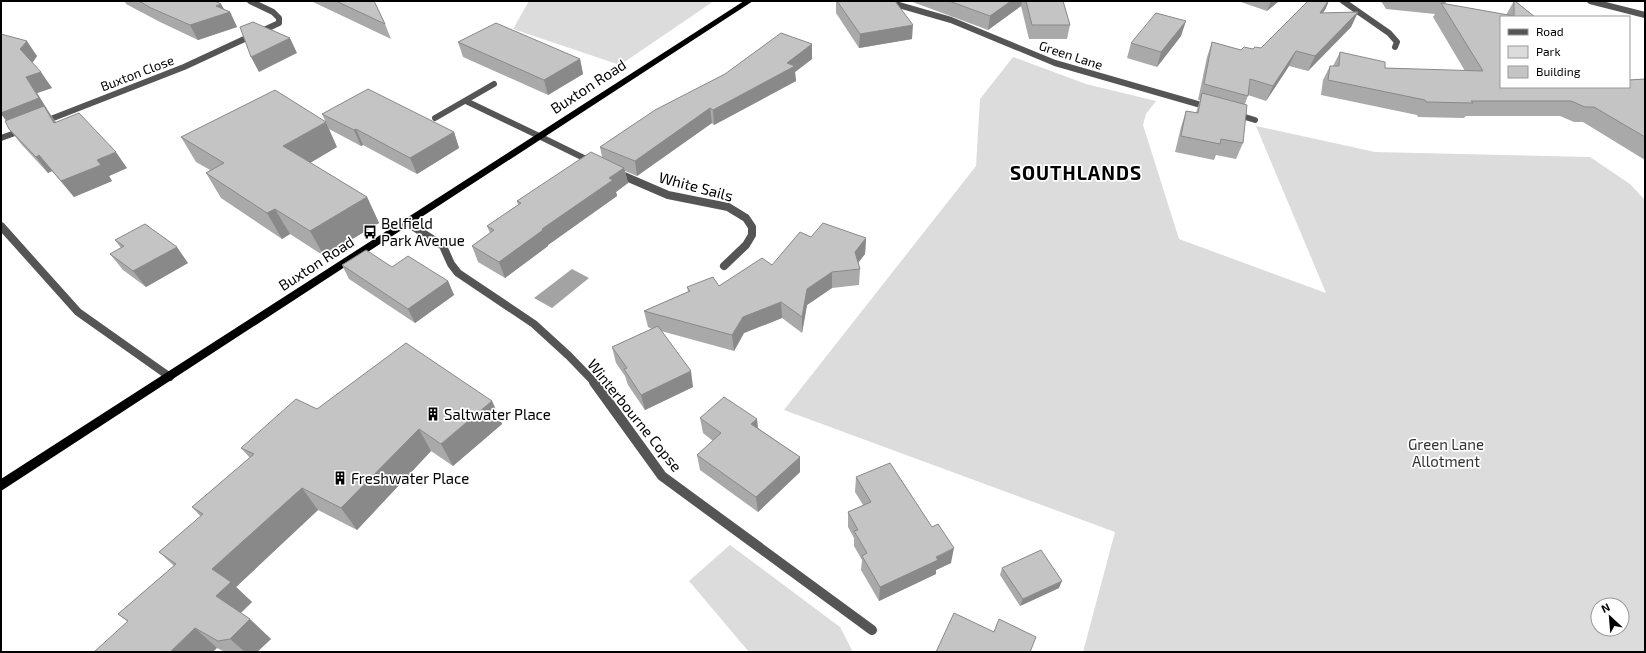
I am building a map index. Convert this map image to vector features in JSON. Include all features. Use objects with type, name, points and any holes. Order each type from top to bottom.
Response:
[{"type":"highway","name":"Buxton Road","points":[[1,486],[749,1]]},
{"type":"street","name":"Buxton Close","points":[[38,124],[184,67],[279,23],[279,18],[273,12],[250,1]]},
{"type":"street","name":"Green Lane","points":[[885,1],[951,20],[1055,63],[1217,109]]},
{"type":"street","points":[[1343,1],[1389,33],[1397,42],[1395,47]]},
{"type":"street","points":[[1590,1],[1645,14]]},
{"type":"street","points":[[435,118],[494,84]]},
{"type":"street","points":[[466,101],[596,164]]},
{"type":"street","points":[[1232,113],[1255,120]]},
{"type":"street","points":[[1,138],[30,127]]},
{"type":"street","name":"White Sails","points":[[610,170],[668,195],[724,205],[733,208],[742,215],[749,222],[753,230],[752,237],[724,266]]},
{"type":"street","name":"Winterbourne Copse","points":[[406,222],[442,246],[451,264],[458,273],[534,324],[569,356],[593,381],[662,476],[872,630]]},
{"type":"street","points":[[1,226],[78,312],[170,377]]},
{"type":"green space","points":[[529,1],[714,1],[620,65],[513,29]]},
{"type":"green space","name":"Green Lane Allotment","points":[[1013,57],[1086,84],[1156,101],[1146,114],[1143,125],[1179,239],[1326,293],[1256,126],[1375,152],[1590,157],[1630,184],[1645,200],[1645,652],[1083,652],[1115,532],[784,410],[976,166],[980,99]]},
{"type":"green space","points":[[730,545],[840,627],[853,652],[749,652],[689,581]]},
{"type":"shaded area","points":[[572,269],[589,278],[552,308],[534,298]]},
{"type":"building","points":[[139,1],[215,1],[221,4],[216,6],[230,12],[190,25],[151,8]]},
{"type":"building","points":[[336,1],[374,1],[385,24]]},
{"type":"building","points":[[837,1],[895,1],[913,25],[860,34]]},
{"type":"building","points":[[949,1],[1011,1],[990,16]]},
{"type":"building","points":[[1026,1],[1063,1],[1070,25],[1032,25]]},
{"type":"building","points":[[1308,1],[1328,1],[1320,13],[1358,12],[1315,56],[1296,51],[1273,86],[1250,79],[1248,96],[1204,84],[1212,42],[1241,50],[1244,47],[1253,49],[1255,47],[1261,48]]},
{"type":"building","points":[[1515,1],[1534,16],[1514,16]]},
{"type":"building","points":[[1441,3],[1514,16],[1500,16],[1500,88],[1630,88],[1630,80],[1645,79],[1645,137],[1594,107],[1585,107],[1571,101],[1471,101],[1473,103],[1426,102],[1425,100],[1328,80],[1330,66],[1339,66],[1340,52],[1385,62],[1385,68],[1483,71]]},
{"type":"building","points":[[1156,13],[1186,21],[1161,52],[1131,43]]},
{"type":"building","points":[[253,22],[290,38],[251,57],[240,27]]},
{"type":"building","points":[[496,23],[580,59],[544,80],[458,42]]},
{"type":"building","points":[[781,33],[812,44],[787,63],[795,66],[713,110],[710,108],[635,161],[600,147],[655,110],[725,74]]},
{"type":"building","points":[[1,34],[27,41],[20,49],[41,72],[26,77],[39,98],[1,113]]},
{"type":"building","points":[[368,89],[454,132],[410,158],[356,129],[354,130],[322,114]]},
{"type":"building","points":[[275,90],[326,122],[283,146],[367,197],[310,231],[275,209],[267,213],[206,173],[224,163],[181,137]]},
{"type":"building","points":[[1202,93],[1247,105],[1243,143],[1221,139],[1220,144],[1181,136],[1186,111],[1198,113]]},
{"type":"building","points":[[44,106],[54,123],[79,113],[116,152],[97,160],[101,165],[61,181],[39,155],[36,157],[9,129],[5,121]]},
{"type":"building","points":[[591,152],[624,168],[609,178],[613,180],[542,229],[543,230],[499,262],[472,246],[494,230],[487,226],[521,203],[517,201]]},
{"type":"building","points":[[823,223],[866,238],[855,252],[860,269],[832,272],[807,289],[802,317],[781,302],[743,317],[732,335],[644,311],[690,291],[687,287],[713,277],[719,286],[762,258],[772,265],[800,232],[811,237]]},
{"type":"building","points":[[145,224],[177,247],[133,271],[110,254],[124,246],[115,240]]},
{"type":"building","points":[[366,250],[392,267],[408,256],[448,281],[408,309],[342,265]]},
{"type":"building","points":[[658,326],[691,371],[641,395],[624,369],[627,368],[612,347]]},
{"type":"building","points":[[406,343],[492,401],[441,444],[419,429],[341,508],[302,488],[212,569],[231,582],[216,596],[250,619],[230,639],[218,641],[195,628],[170,652],[94,652],[128,621],[118,614],[176,564],[159,552],[203,514],[192,507],[254,454],[241,448],[296,399],[317,409]]},
{"type":"building","points":[[724,397],[757,419],[751,424],[800,457],[756,497],[697,455],[721,433],[700,418]]},
{"type":"building","points":[[890,463],[932,527],[938,524],[954,548],[936,557],[938,560],[880,587],[862,556],[867,553],[854,531],[858,530],[848,512],[871,502],[856,477]]},
{"type":"building","points":[[1041,550],[1062,581],[1023,599],[1002,568]]},
{"type":"building","points":[[954,613],[994,632],[999,619],[1036,637],[1030,652],[936,652]]},
{"type":"place","name":"Belfield Park Avenue","points":[[370,232]]},
{"type":"place","name":"Saltwater Place","points":[[433,414]]},
{"type":"place","name":"Freshwater Place","points":[[340,478]]},
{"type":"district","name":"SOUTHLANDS","points":[[1076,172]]}]
